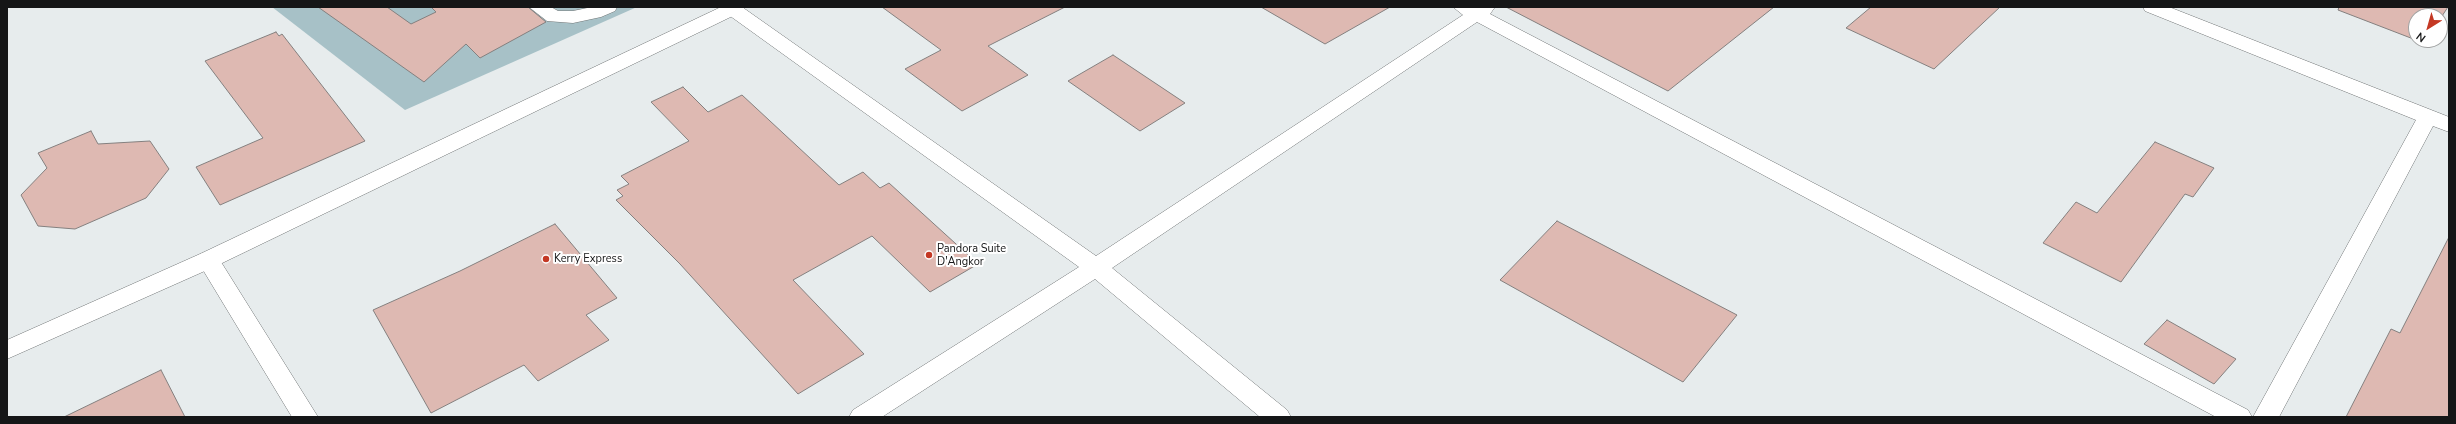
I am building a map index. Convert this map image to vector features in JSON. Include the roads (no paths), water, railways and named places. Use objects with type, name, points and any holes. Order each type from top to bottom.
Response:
[{"type":"street","points":[[538,7],[554,17],[573,17],[594,13],[608,7]]},
{"type":"street","points":[[2152,7],[2449,125]]},
{"type":"street","points":[[7,350],[208,260],[734,8],[1096,267],[1278,417]]},
{"type":"street","points":[[862,417],[1096,267],[1475,9],[2239,417]]},
{"type":"street","points":[[2266,417],[2428,117]]},
{"type":"street","points":[[208,260],[304,417]]},
{"type":"place","name":"Pandora Suite D'Angkor","points":[[929,255]]},
{"type":"place","name":"Kerry Express","points":[[546,259]]}]
